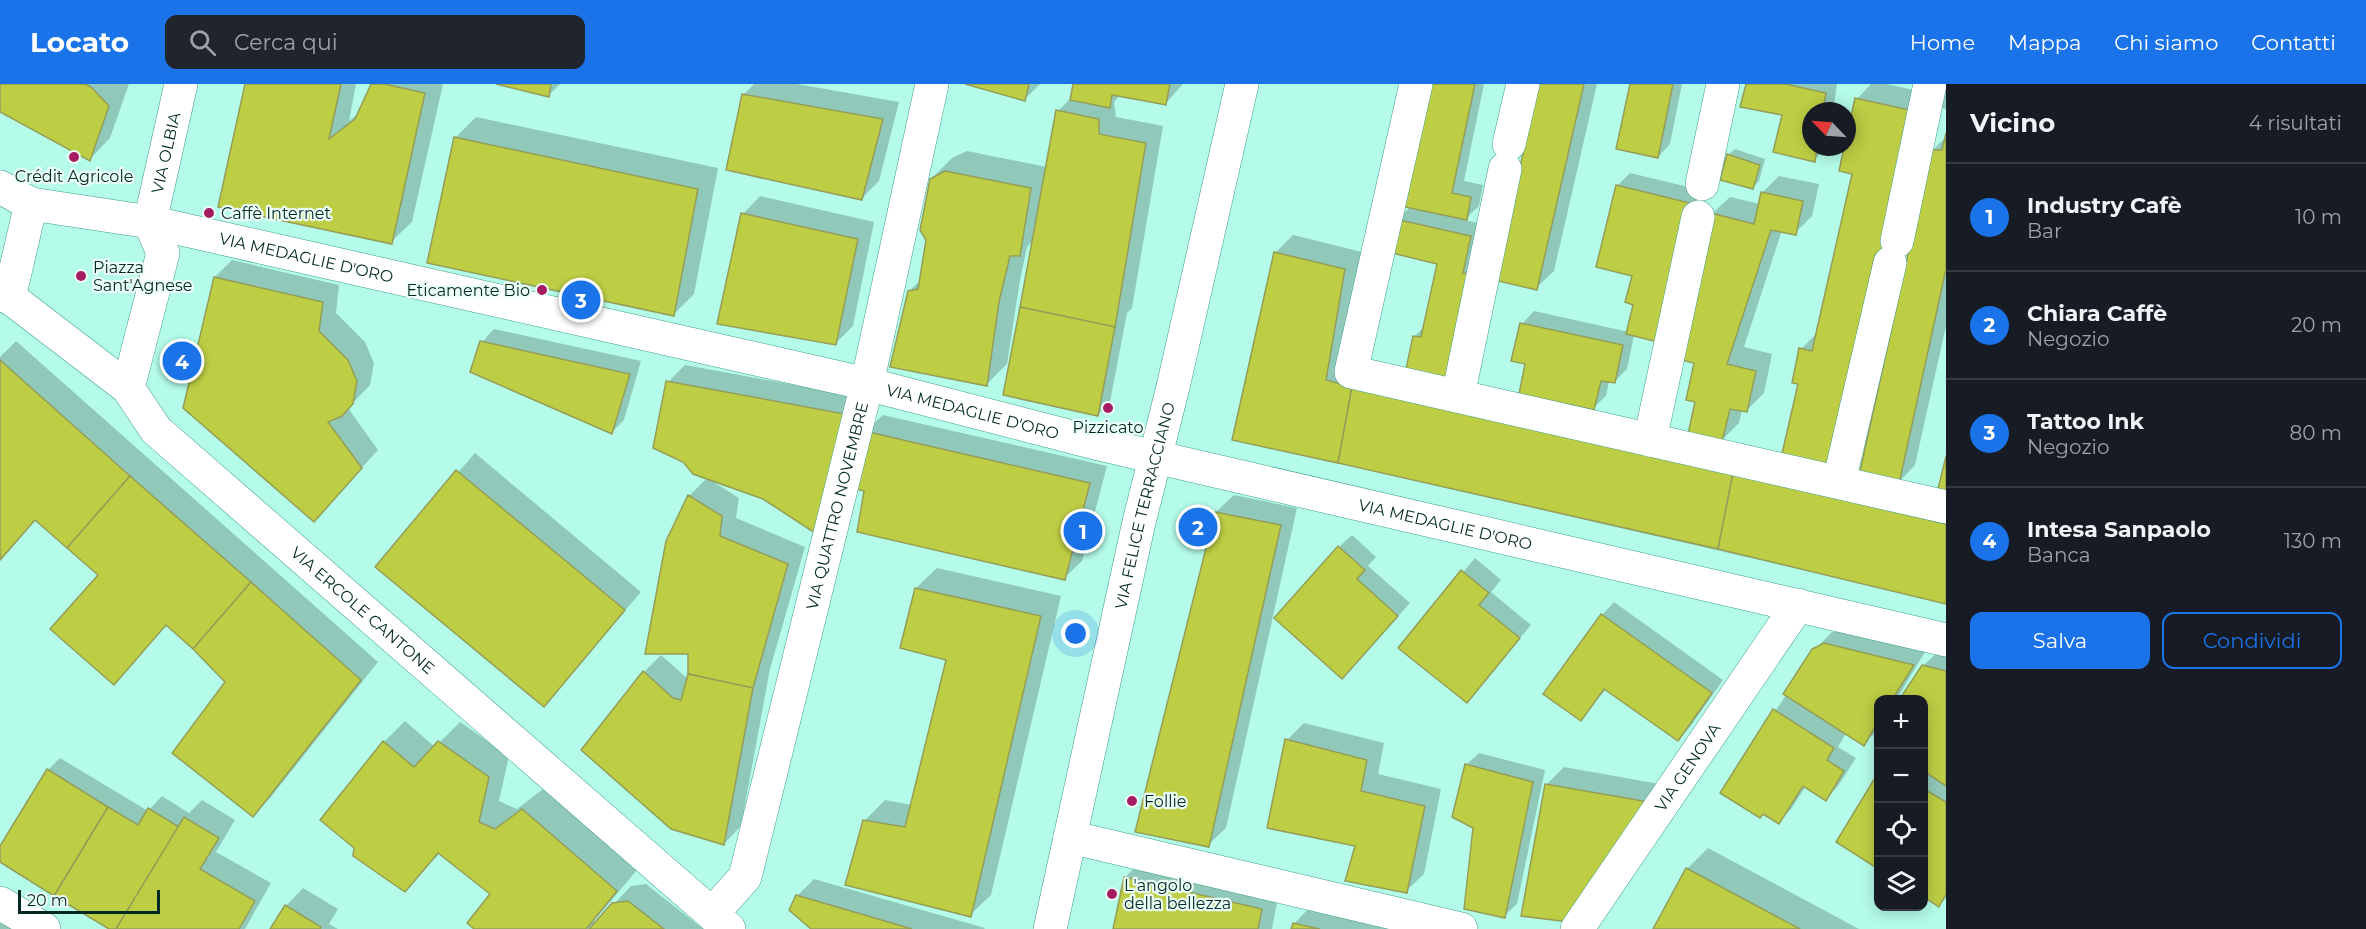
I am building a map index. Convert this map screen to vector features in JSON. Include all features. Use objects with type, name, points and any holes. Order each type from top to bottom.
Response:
[{"type":"street","name":"VIA OLBIA","points":[[150,222],[182,84]]},
{"type":"street","name":"VIA QUATTRO NOVEMBRE","points":[[721,922],[745,877],[867,384],[932,84]]},
{"type":"street","name":"VIA FELICE TERRACCIANO","points":[[1050,929],[1154,456],[1173,387],[1242,84]]},
{"type":"street","points":[[1416,84],[1351,372],[1946,507]]},
{"type":"street","points":[[1458,396],[1523,84]]},
{"type":"street","points":[[1702,183],[1723,84]]},
{"type":"street","points":[[1839,482],[1930,84]]},
{"type":"street","name":"VIA MEDAGLIE D'ORO","points":[[0,187],[31,204],[150,222],[867,384],[1154,456],[1946,640]]},
{"type":"street","points":[[5,294],[31,204]]},
{"type":"street","points":[[1650,440],[1698,217]]},
{"type":"street","points":[[128,388],[163,253],[150,222]]},
{"type":"street","name":"VIA ERCOLE CANTONE","points":[[5,294],[128,388],[156,429],[721,922]]},
{"type":"street","name":"VIA GENOVA","points":[[1577,929],[1798,605]]},
{"type":"street","points":[[1070,837],[1461,929]]},
{"type":"street","points":[[0,903],[44,929]]},
{"type":"building","points":[[0,84],[85,84],[91,87],[109,106],[90,161],[0,112]]},
{"type":"building","points":[[245,84],[341,84],[329,139],[355,119],[371,84],[384,84],[425,93],[392,244],[218,207]]},
{"type":"building","points":[[496,84],[551,84],[549,97]]},
{"type":"building","points":[[965,84],[1029,84],[1025,101]]},
{"type":"building","points":[[1073,84],[1170,84],[1166,105],[1112,95],[1110,108],[1070,100]]},
{"type":"building","points":[[1430,84],[1475,84],[1452,193],[1471,197],[1467,220],[1405,207]]},
{"type":"building","points":[[1539,84],[1584,84],[1537,290],[1494,280]]},
{"type":"building","points":[[1630,84],[1673,84],[1658,158],[1616,149]]},
{"type":"building","points":[[1746,84],[1785,84],[1826,93],[1824,102],[1802,102],[1802,156],[1816,156],[1815,162],[1773,152],[1782,115],[1740,107]]},
{"type":"building","points":[[742,94],[883,119],[862,200],[726,170]]},
{"type":"building","points":[[1855,98],[1914,111],[1881,257],[1875,255],[1827,468],[1781,458],[1798,384],[1792,383],[1799,348],[1812,351],[1852,174],[1839,171],[1842,156],[1856,156],[1856,102],[1854,102]]},
{"type":"building","points":[[1056,110],[1099,119],[1099,134],[1146,143],[1115,327],[1020,307]]},
{"type":"building","points":[[1946,133],[1946,269],[1899,484],[1859,476],[1931,150],[1942,150]]},
{"type":"building","points":[[454,137],[698,189],[674,316],[427,263]]},
{"type":"building","points":[[1727,154],[1760,165],[1753,189],[1720,180]]},
{"type":"building","points":[[945,171],[1031,188],[1020,256],[1010,256],[999,302],[987,386],[890,367],[908,291],[918,289],[926,240],[920,230],[930,179]]},
{"type":"building","points":[[1616,185],[1690,203],[1678,249],[1662,343],[1626,334],[1633,305],[1625,302],[1632,276],[1596,267]]},
{"type":"building","points":[[1761,192],[1803,201],[1796,235],[1771,230],[1727,364],[1756,371],[1747,412],[1730,409],[1722,442],[1688,434],[1695,402],[1686,400],[1694,363],[1678,359],[1711,213],[1754,224]]},
{"type":"building","points":[[741,213],[858,239],[836,345],[717,324]]},
{"type":"building","points":[[1395,219],[1471,236],[1463,273],[1477,275],[1455,380],[1406,369],[1413,336],[1421,337],[1437,264],[1388,252]]},
{"type":"building","points":[[1274,252],[1345,269],[1326,380],[1352,387],[1338,463],[1232,440]]},
{"type":"building","points":[[214,277],[323,302],[319,331],[348,360],[357,381],[353,404],[342,416],[328,422],[362,468],[314,522],[183,408]]},
{"type":"building","points":[[1020,307],[1115,327],[1098,416],[1003,395]]},
{"type":"building","points":[[1520,323],[1623,345],[1615,383],[1601,381],[1594,410],[1519,394],[1525,364],[1511,361]]},
{"type":"building","points":[[480,341],[630,374],[612,434],[470,372]]},
{"type":"building","points":[[0,360],[130,476],[67,548],[35,520],[0,560]]},
{"type":"building","points":[[666,381],[850,415],[815,533],[763,499],[693,474],[683,462],[653,448]]},
{"type":"building","points":[[1352,387],[1733,473],[1718,549],[1338,463]]},
{"type":"building","points":[[864,431],[1090,483],[1065,580],[857,532],[864,491],[848,487]]},
{"type":"building","points":[[1946,456],[1946,495],[1937,493]]},
{"type":"building","points":[[456,470],[625,610],[544,707],[375,567]]},
{"type":"building","points":[[1733,473],[1946,524],[1946,604],[1718,549]]},
{"type":"building","points":[[130,476],[251,582],[193,649],[166,625],[114,685],[50,629],[98,575],[67,548]]},
{"type":"building","points":[[688,495],[722,516],[720,536],[788,564],[753,688],[688,674],[688,654],[645,654],[666,541]]},
{"type":"building","points":[[1215,512],[1281,525],[1209,847],[1135,832]]},
{"type":"building","points":[[1338,546],[1365,570],[1357,579],[1398,616],[1342,679],[1274,618]]},
{"type":"building","points":[[1461,570],[1489,593],[1479,605],[1520,638],[1467,703],[1398,648]]},
{"type":"building","points":[[251,582],[361,680],[253,817],[172,753],[225,682],[193,649]]},
{"type":"building","points":[[915,588],[1041,616],[971,917],[845,885],[863,820],[905,827],[946,660],[900,648]]},
{"type":"building","points":[[1601,614],[1712,693],[1678,741],[1604,689],[1581,721],[1543,694]]},
{"type":"building","points":[[1824,643],[1914,665],[1895,695],[1874,695],[1874,729],[1864,746],[1783,694],[1812,649]]},
{"type":"building","points":[[1922,665],[1946,671],[1946,786],[1928,774],[1928,695],[1902,695]]},
{"type":"building","points":[[643,671],[673,698],[681,700],[688,674],[753,688],[724,845],[671,829],[581,750]]},
{"type":"building","points":[[1773,709],[1834,748],[1827,760],[1844,771],[1826,801],[1803,786],[1779,824],[1763,814],[1760,818],[1720,793]]},
{"type":"building","points":[[1285,739],[1367,760],[1361,791],[1425,806],[1407,893],[1345,881],[1355,846],[1267,828]]},
{"type":"building","points":[[383,741],[414,767],[438,741],[489,777],[479,822],[495,829],[522,809],[617,891],[586,929],[474,929],[467,923],[490,894],[438,853],[405,892],[353,856],[354,848],[320,820]]},
{"type":"building","points":[[1465,764],[1533,782],[1505,918],[1464,909],[1473,828],[1452,817]]},
{"type":"building","points":[[47,769],[108,807],[54,896],[0,862],[0,846]]},
{"type":"building","points":[[1874,780],[1874,866],[1836,842]]},
{"type":"building","points":[[1545,784],[1649,802],[1569,922],[1521,916]]},
{"type":"building","points":[[1928,791],[1946,802],[1946,894],[1939,907],[1928,900]]},
{"type":"building","points":[[108,807],[138,825],[148,808],[179,827],[116,929],[109,929],[54,896]]},
{"type":"building","points":[[184,817],[219,838],[200,869],[255,901],[239,929],[116,929]]},
{"type":"building","points":[[1686,868],[1800,929],[1653,929]]},
{"type":"building","points":[[1124,877],[1262,909],[1258,929],[1113,929]]},
{"type":"building","points":[[796,895],[912,929],[811,929],[789,910]]},
{"type":"building","points":[[628,901],[664,929],[589,929],[612,903]]},
{"type":"building","points":[[285,905],[321,927],[320,929],[270,929]]},
{"type":"building","points":[[1293,923],[1320,929],[1291,929]]},
{"type":"place","name":"Crédit Agricole","points":[[74,157]]},
{"type":"place","name":"Caffè Internet","points":[[209,213]]},
{"type":"place","name":"Piazza Sant'Agnese","points":[[81,276]]},
{"type":"place","name":"Eticamente Bio","points":[[542,290]]},
{"type":"place","name":"Tattoo Ink","points":[[581,300]]},
{"type":"place","name":"Intesa Sanpaolo","points":[[182,361]]},
{"type":"place","name":"Pizzicato","points":[[1108,408]]},
{"type":"place","name":"Chiara Caffè","points":[[1198,527]]},
{"type":"place","name":"Industry Cafè","points":[[1083,531]]},
{"type":"place","name":"Follie","points":[[1132,801]]},
{"type":"place","name":"L'angolo della bellezza","points":[[1112,894]]}]
